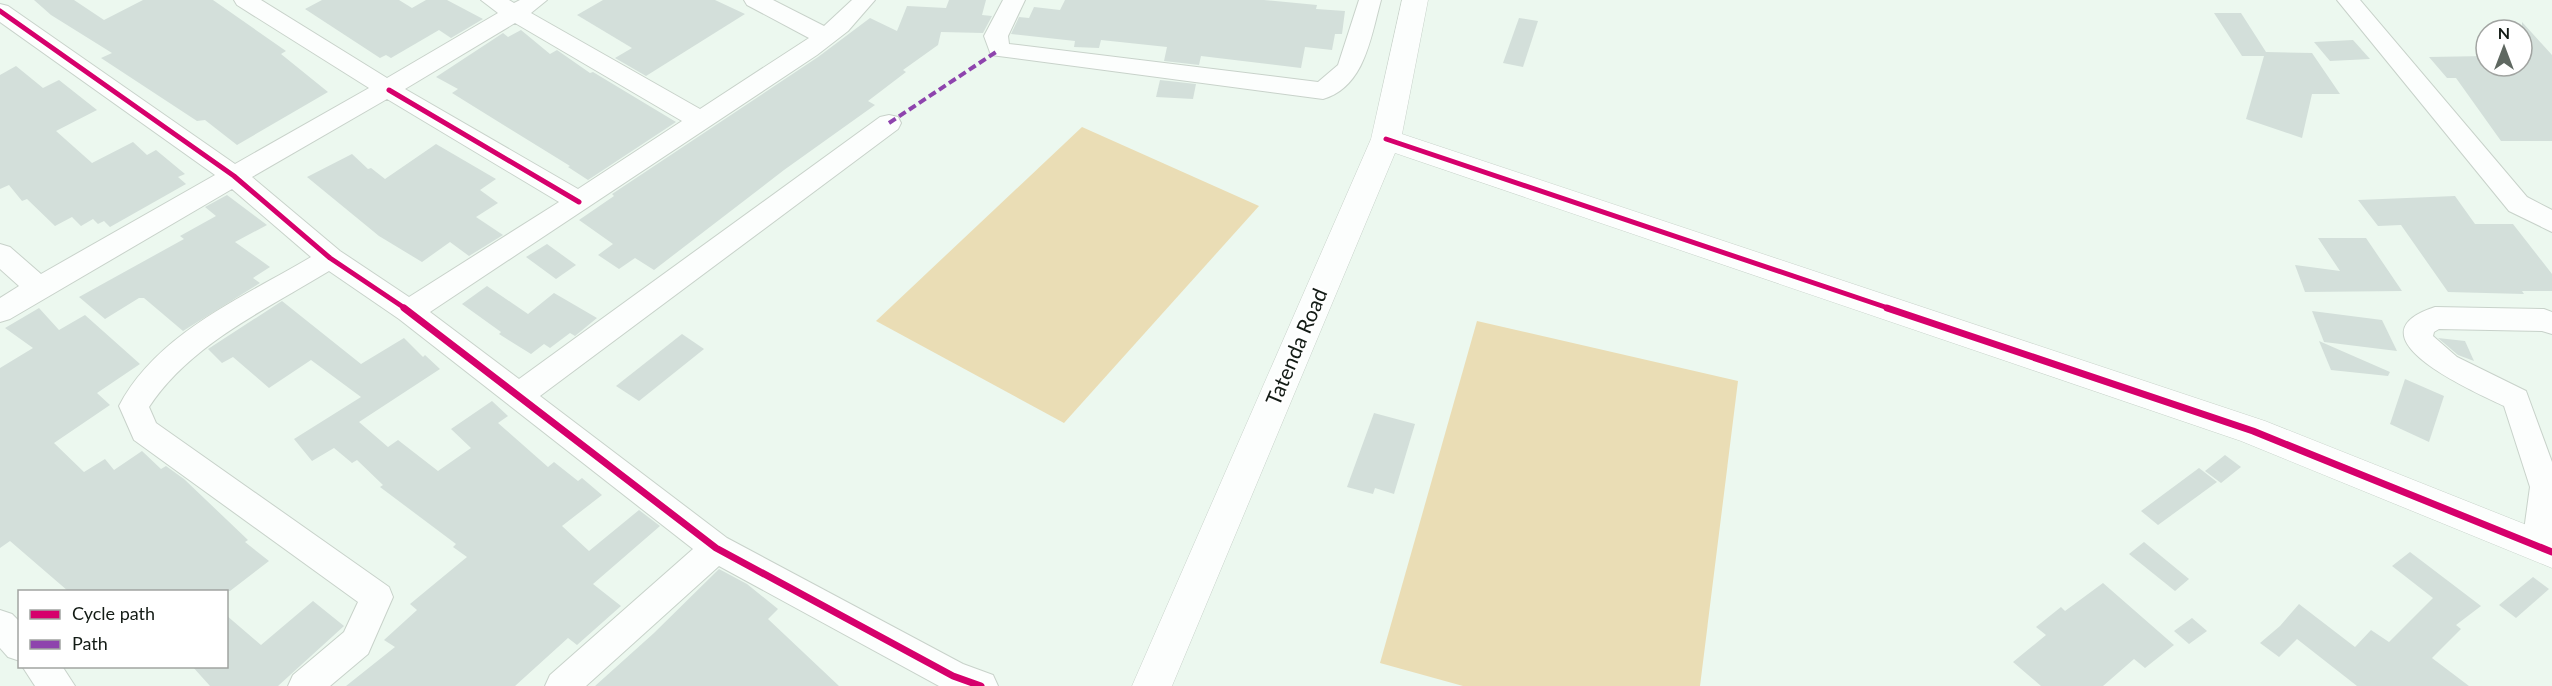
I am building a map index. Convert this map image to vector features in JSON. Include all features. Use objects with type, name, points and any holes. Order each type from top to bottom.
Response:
[{"type":"street","points":[[244,0],[388,90],[579,202]]},
{"type":"street","points":[[492,0],[701,121]]},
{"type":"street","points":[[0,311],[388,90],[536,0]]},
{"type":"street","points":[[754,0],[824,36]]},
{"type":"street","points":[[409,311],[701,121],[855,13],[864,0]]},
{"type":"street","points":[[1014,0],[996,36],[999,50],[1323,91],[1349,69],[1370,0]]},
{"type":"street","name":"Tatenda Road","points":[[1152,686],[1386,139],[1414,0]]},
{"type":"street","points":[[2348,0],[2518,204],[2552,222]]},
{"type":"street","points":[[0,11],[234,176],[330,258],[409,311],[716,548],[953,676],[981,686]]},
{"type":"street","points":[[519,395],[889,123]]},
{"type":"street","points":[[1386,139],[2253,431],[2545,549],[2545,487],[2516,399],[2447,365],[2419,340],[2420,326],[2435,318],[2544,320],[2552,323]]},
{"type":"street","points":[[0,254],[39,288]]},
{"type":"street","points":[[305,686],[356,643],[377,597],[145,431],[134,406],[153,377],[204,334],[330,258]]},
{"type":"street","points":[[562,686],[716,548]]},
{"type":"street","points":[[0,625],[18,644]]},
{"type":"street","points":[[41,668],[58,686]]},
{"type":"shaded area","points":[[1082,127],[1259,206],[1064,423],[876,321]]},
{"type":"shaded area","points":[[1477,321],[1738,381],[1700,686],[1463,686],[1380,663]]},
{"type":"building","points":[[34,0],[74,0],[104,20],[143,0],[213,0],[286,51],[281,54],[328,92],[237,145],[205,120],[197,121],[101,58],[112,53],[51,15]]},
{"type":"building","points":[[322,0],[399,0],[412,8],[426,0],[447,0],[483,19],[451,38],[439,30],[391,58],[386,55],[380,58],[305,9]]},
{"type":"building","points":[[603,0],[715,0],[745,14],[646,76],[615,58],[632,48],[577,15]]},
{"type":"building","points":[[949,0],[986,0],[982,15],[992,16],[983,33],[941,32],[938,45],[903,70],[906,72],[868,101],[875,105],[784,170],[654,270],[635,258],[619,269],[598,255],[613,244],[579,220],[614,196],[612,194],[818,57],[870,18],[897,31],[907,6],[946,8]]},
{"type":"building","points":[[1065,0],[1264,0],[1317,5],[1316,9],[1345,11],[1342,34],[1335,34],[1332,50],[1305,47],[1301,68],[1201,56],[1199,65],[1164,61],[1167,47],[1101,40],[1099,48],[1074,47],[1075,41],[1011,34],[1019,17],[1029,18],[1034,7],[1060,10]]},
{"type":"building","points":[[2214,13],[2241,13],[2266,52],[2312,53],[2340,94],[2312,94],[2302,138],[2246,119],[2264,56],[2242,56]]},
{"type":"building","points":[[1519,18],[1538,21],[1523,67],[1503,63]]},
{"type":"building","points":[[521,30],[550,54],[557,50],[590,73],[593,72],[676,122],[588,180],[568,167],[570,166],[452,93],[458,89],[436,77],[503,33],[508,37]]},
{"type":"building","points":[[2534,35],[2552,55],[2552,141],[2501,141],[2456,78],[2447,78],[2429,57],[2474,56],[2474,78],[2534,78]]},
{"type":"building","points":[[2353,40],[2370,59],[2330,61],[2314,42]]},
{"type":"building","points":[[16,66],[43,88],[59,80],[97,110],[56,131],[92,163],[133,142],[147,155],[156,150],[185,174],[178,177],[186,184],[110,227],[104,221],[98,224],[93,219],[81,226],[72,217],[55,226],[27,199],[22,201],[9,185],[0,189],[0,75]]},
{"type":"building","points":[[1160,80],[1196,84],[1193,99],[1156,97]]},
{"type":"building","points":[[436,144],[496,179],[480,190],[498,203],[476,217],[503,235],[469,256],[450,242],[422,262],[379,236],[307,177],[352,154],[368,169],[371,168],[385,179]]},
{"type":"building","points":[[227,195],[267,225],[235,242],[270,267],[253,278],[260,283],[183,331],[144,298],[139,298],[105,319],[79,297],[184,239],[180,236],[216,216],[205,207]]},
{"type":"building","points":[[2455,196],[2475,224],[2513,224],[2552,274],[2552,291],[2522,291],[2524,294],[2448,292],[2401,225],[2378,226],[2358,200]]},
{"type":"building","points":[[2318,238],[2366,238],[2402,291],[2305,292],[2295,265],[2340,271]]},
{"type":"building","points":[[547,244],[576,265],[556,279],[526,257]]},
{"type":"building","points":[[487,286],[528,314],[554,293],[597,318],[575,336],[570,333],[550,348],[544,344],[531,354],[499,334],[501,332],[462,304]]},
{"type":"building","points":[[282,301],[361,364],[404,338],[423,357],[425,355],[440,369],[359,422],[388,447],[398,440],[438,471],[471,448],[451,429],[492,401],[508,416],[498,423],[548,467],[554,462],[578,481],[582,478],[602,495],[562,526],[589,551],[639,510],[660,526],[593,584],[621,606],[577,645],[568,638],[515,686],[346,686],[395,647],[384,640],[417,610],[410,604],[467,557],[453,547],[456,544],[380,487],[383,485],[357,460],[352,463],[334,448],[312,461],[294,439],[361,397],[311,360],[269,388],[233,357],[222,363],[208,349]]},
{"type":"building","points":[[39,308],[59,330],[85,315],[140,364],[97,393],[110,405],[54,443],[84,472],[105,459],[114,470],[142,451],[161,469],[166,466],[184,479],[248,540],[245,542],[269,561],[230,591],[67,590],[10,541],[0,548],[0,368],[33,348],[5,328]]},
{"type":"building","points":[[2312,311],[2382,320],[2397,351],[2324,342]]},
{"type":"building","points":[[682,334],[704,349],[639,401],[616,386]]},
{"type":"building","points":[[2438,338],[2465,341],[2474,361],[2458,355]]},
{"type":"building","points":[[2319,341],[2390,372],[2388,376],[2331,370]]},
{"type":"building","points":[[2405,379],[2444,396],[2429,442],[2390,424]]},
{"type":"building","points":[[1374,413],[1415,424],[1394,494],[1375,488],[1373,494],[1347,487]]},
{"type":"building","points":[[2225,455],[2241,467],[2221,483],[2205,471]]},
{"type":"building","points":[[2199,468],[2217,482],[2158,525],[2141,511]]},
{"type":"building","points":[[2144,542],[2189,579],[2175,591],[2129,554]]},
{"type":"building","points":[[2410,552],[2481,606],[2456,625],[2461,629],[2432,658],[2469,686],[2357,686],[2297,639],[2279,657],[2260,643],[2280,626],[2299,604],[2355,647],[2371,630],[2389,642],[2433,598],[2392,566]]},
{"type":"building","points":[[719,569],[747,584],[778,609],[768,619],[839,686],[595,686],[654,633]]},
{"type":"building","points":[[2533,577],[2549,589],[2516,618],[2499,605]]},
{"type":"building","points":[[2103,583],[2174,645],[2145,668],[2134,659],[2103,686],[2041,686],[2013,662],[2046,635],[2036,627],[2061,607],[2065,611]]},
{"type":"building","points":[[313,601],[344,626],[278,686],[210,686],[194,668],[228,668],[228,617],[261,645]]},
{"type":"building","points":[[2192,618],[2207,631],[2189,644],[2174,631]]},
{"type":"marked path","points":[[889,123],[999,50]]},
{"type":"cycle path","points":[[0,11],[234,176],[330,258],[409,311],[716,548],[953,676],[981,686]]},
{"type":"cycle path","points":[[389,90],[579,202]]},
{"type":"cycle path","points":[[1386,139],[2253,431],[2552,552]]}]
